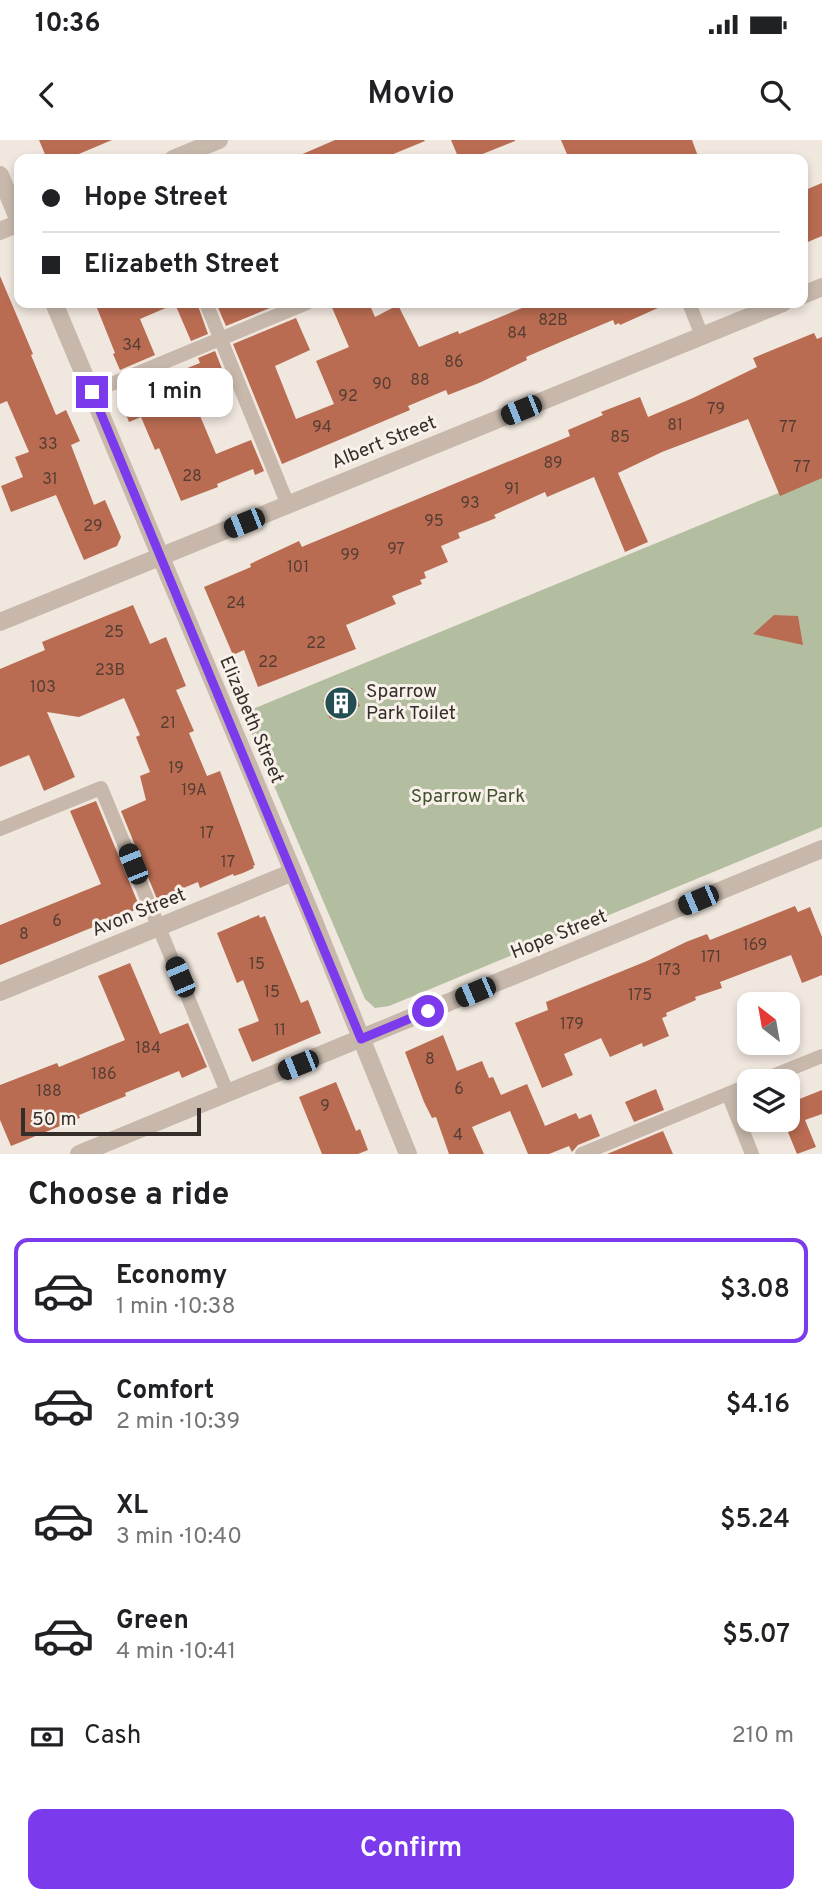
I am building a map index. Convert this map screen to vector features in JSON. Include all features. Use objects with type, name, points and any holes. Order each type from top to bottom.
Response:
[{"type":"street","points":[[185,154],[219,140]]},
{"type":"street","points":[[0,175],[14,210]]},
{"type":"street","name":"Elizabeth Street","points":[[56,308],[293,872],[408,1154]]},
{"type":"street","name":"Albert Street","points":[[0,622],[771,308]]},
{"type":"street","name":"Hope Street","points":[[79,1154],[822,849]]},
{"type":"street","name":"Avon Street","points":[[0,992],[293,872]]},
{"type":"lane","points":[[208,308],[288,505]]},
{"type":"lane","points":[[92,392],[295,308]]},
{"type":"lane","points":[[691,308],[702,336]]},
{"type":"lane","points":[[0,829],[102,788],[228,1094]]},
{"type":"lane","points":[[790,1069],[822,1056]]},
{"type":"lane","points":[[582,1154],[737,1090]]},
{"type":"lane","points":[[728,1094],[752,1154]]},
{"type":"green space","name":"Sparrow Park","points":[[822,475],[822,827],[389,1006],[375,1008],[365,999],[243,713]]},
{"type":"building","points":[[39,140],[112,140],[79,154],[45,154]]},
{"type":"building","points":[[335,140],[425,141],[393,154],[303,154]]},
{"type":"building","points":[[451,140],[515,140],[482,154],[457,154]]},
{"type":"building","points":[[561,140],[692,140],[697,154],[567,154]]},
{"type":"building","points":[[822,183],[822,236],[808,242],[808,189]]},
{"type":"building","points":[[0,276],[56,415],[66,410],[80,441],[71,445],[94,505],[105,500],[121,537],[117,546],[84,560],[56,495],[11,512],[1,486],[23,477],[15,457],[29,452],[7,401],[0,404]]},
{"type":"building","points":[[97,308],[166,308],[140,319],[155,355],[120,370],[113,354],[115,353]]},
{"type":"building","points":[[177,308],[199,308],[208,334],[191,341]]},
{"type":"building","points":[[218,308],[270,308],[226,326]]},
{"type":"building","points":[[332,308],[371,308],[375,317],[392,308],[400,308],[419,347],[522,308],[658,308],[620,325],[615,325],[613,320],[526,357],[527,360],[479,383],[448,395],[446,390],[408,406],[410,410],[282,464],[233,344],[296,318],[310,350],[275,366],[296,419],[334,404],[316,361],[349,347]]},
{"type":"building","points":[[814,333],[817,339],[822,337],[822,478],[780,496],[748,419],[662,452],[618,473],[648,542],[625,552],[594,477],[547,497],[545,492],[494,515],[496,518],[458,533],[460,538],[441,546],[448,562],[424,572],[426,578],[420,580],[422,584],[392,596],[396,604],[346,625],[356,649],[258,687],[244,650],[233,655],[204,587],[251,567],[250,564],[299,541],[302,547],[570,436],[568,430],[603,415],[601,412],[640,397],[648,417],[757,367],[753,358]]},
{"type":"building","points":[[215,351],[228,384],[193,399],[216,454],[251,440],[264,471],[255,475],[253,469],[217,484],[218,487],[181,501],[159,448],[155,450],[141,417],[129,422],[117,392],[163,373],[165,377],[200,363],[198,358]]},
{"type":"building","points":[[133,605],[150,644],[166,637],[186,686],[176,690],[194,731],[189,733],[207,776],[220,771],[255,865],[243,873],[233,874],[200,888],[198,882],[157,899],[121,811],[146,800],[140,776],[150,772],[136,737],[140,735],[124,698],[79,717],[47,712],[75,777],[44,791],[29,755],[0,767],[0,669],[45,650],[42,642]]},
{"type":"building","points":[[774,615],[798,616],[803,645],[753,634]]},
{"type":"building","name":"Sparrow Park Toilet","points":[[352,688],[360,706],[330,719],[323,700]]},
{"type":"building","points":[[96,801],[140,908],[0,965],[0,925],[101,884],[70,811]]},
{"type":"building","points":[[795,906],[798,912],[810,907],[822,937],[822,975],[802,983],[791,955],[720,982],[722,988],[695,997],[696,1000],[666,1013],[667,1016],[662,1018],[669,1036],[643,1047],[642,1043],[610,1057],[601,1038],[564,1054],[573,1075],[542,1088],[515,1023],[548,1010],[546,1002],[647,961],[686,942],[707,934],[710,940]]},
{"type":"building","points":[[259,915],[260,918],[265,916],[301,1003],[308,1000],[321,1033],[252,1062],[238,1029],[259,1021],[243,980],[237,983],[217,933]]},
{"type":"building","points":[[130,963],[160,1034],[188,1023],[207,1067],[182,1078],[179,1071],[125,1093],[126,1096],[79,1115],[80,1118],[11,1146],[0,1120],[0,1085],[57,1063],[59,1067],[125,1040],[98,976]]},
{"type":"building","points":[[443,1035],[457,1071],[482,1061],[489,1078],[493,1077],[501,1095],[527,1084],[545,1126],[576,1113],[579,1119],[591,1114],[600,1136],[578,1145],[572,1152],[569,1146],[549,1154],[528,1154],[510,1111],[472,1127],[484,1154],[449,1154],[436,1117],[432,1118],[424,1102],[405,1052]]},
{"type":"building","points":[[336,1082],[356,1131],[360,1129],[368,1150],[358,1154],[322,1154],[299,1097]]},
{"type":"building","points":[[656,1089],[664,1110],[634,1122],[625,1102]]},
{"type":"building","points":[[822,1090],[822,1114],[805,1120],[816,1147],[797,1154],[788,1132],[800,1132],[800,1099]]},
{"type":"building","points":[[663,1131],[673,1154],[607,1154]]},
{"type":"place","name":"Sparrow Park Toilet","points":[[341,703]]},
{"type":"route","points":[[92,392],[361,1039],[428,1011]]}]
